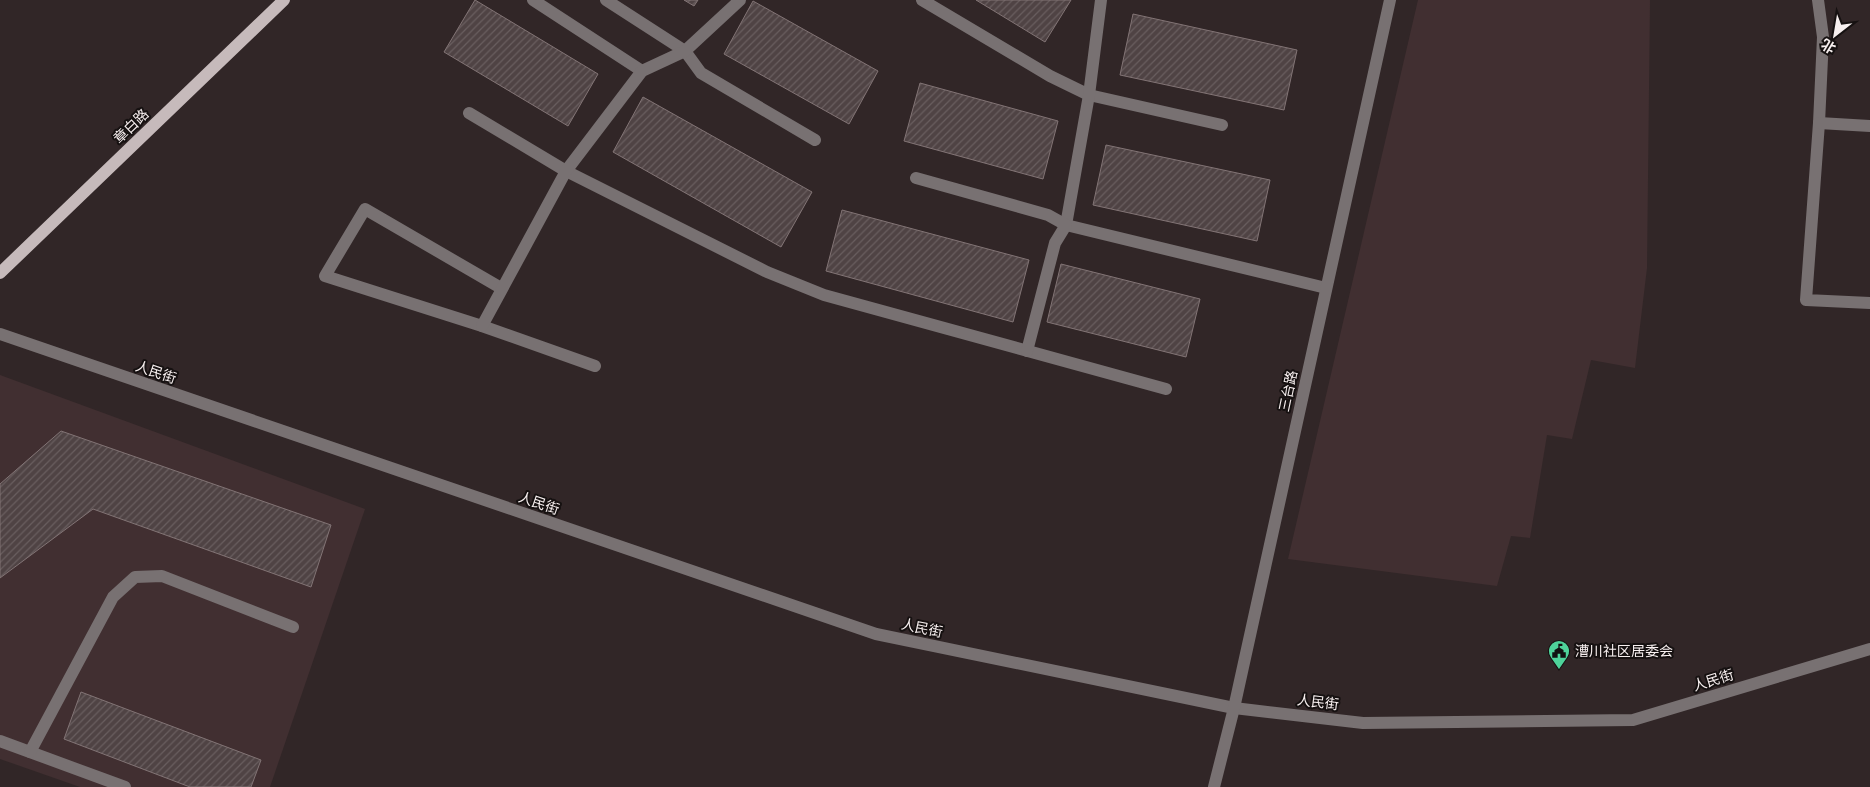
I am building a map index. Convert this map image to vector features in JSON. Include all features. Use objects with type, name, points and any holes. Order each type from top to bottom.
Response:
[{"type":"main road","name":"章白路","points":[[0,273],[284,0]]},
{"type":"street","points":[[533,0],[642,71]]},
{"type":"street","points":[[606,0],[685,51],[701,73],[815,140]]},
{"type":"street","points":[[482,326],[566,171],[642,71],[685,51],[740,0]]},
{"type":"street","points":[[922,0],[1050,76],[1088,95],[1222,125]]},
{"type":"street","points":[[1027,351],[1055,243],[1066,225],[1088,95],[1101,0]]},
{"type":"street","name":"三台路","points":[[1214,787],[1234,708],[1390,0]]},
{"type":"street","points":[[1818,0],[1823,38],[1819,124],[1806,300],[1870,303]]},
{"type":"street","points":[[469,113],[566,171],[767,272],[824,295],[1166,389]]},
{"type":"street","points":[[1819,124],[1870,126]]},
{"type":"street","points":[[916,178],[1048,215],[1066,225],[1326,288]]},
{"type":"street","points":[[501,288],[365,209],[325,276],[482,326],[595,366]]},
{"type":"street","name":"人民街","points":[[0,334],[876,634],[1234,708],[1363,723],[1633,720],[1870,649]]},
{"type":"street","points":[[30,752],[113,596],[135,578],[162,576],[293,627]]},
{"type":"street","points":[[0,741],[125,787]]},
{"type":"shaded area","points":[[1418,0],[1650,0],[1647,268],[1635,368],[1591,360],[1572,439],[1547,435],[1530,538],[1511,536],[1497,586],[1288,559]]},
{"type":"shaded area","points":[[0,375],[365,509],[270,787],[80,787],[0,759]]},
{"type":"building","points":[[475,0],[598,74],[568,126],[444,52]]},
{"type":"building","points":[[684,0],[698,0],[694,6]]},
{"type":"building","points":[[976,0],[1071,0],[1045,42]]},
{"type":"building","points":[[753,1],[878,71],[849,124],[724,54]]},
{"type":"building","points":[[1133,14],[1297,50],[1284,110],[1120,75]]},
{"type":"building","points":[[920,83],[1058,121],[1043,179],[904,141]]},
{"type":"building","points":[[643,97],[812,192],[781,247],[613,152]]},
{"type":"building","points":[[1106,145],[1270,180],[1257,241],[1093,205]]},
{"type":"building","points":[[842,210],[1029,260],[1013,322],[826,271]]},
{"type":"building","points":[[1061,264],[1200,299],[1186,357],[1047,322]]},
{"type":"building","points":[[61,431],[331,525],[311,587],[93,509],[0,578],[0,484]]},
{"type":"building","points":[[81,692],[261,760],[251,787],[190,787],[64,739]]},
{"type":"place","name":"漕川社区居委会","points":[[1559,670]]}]
